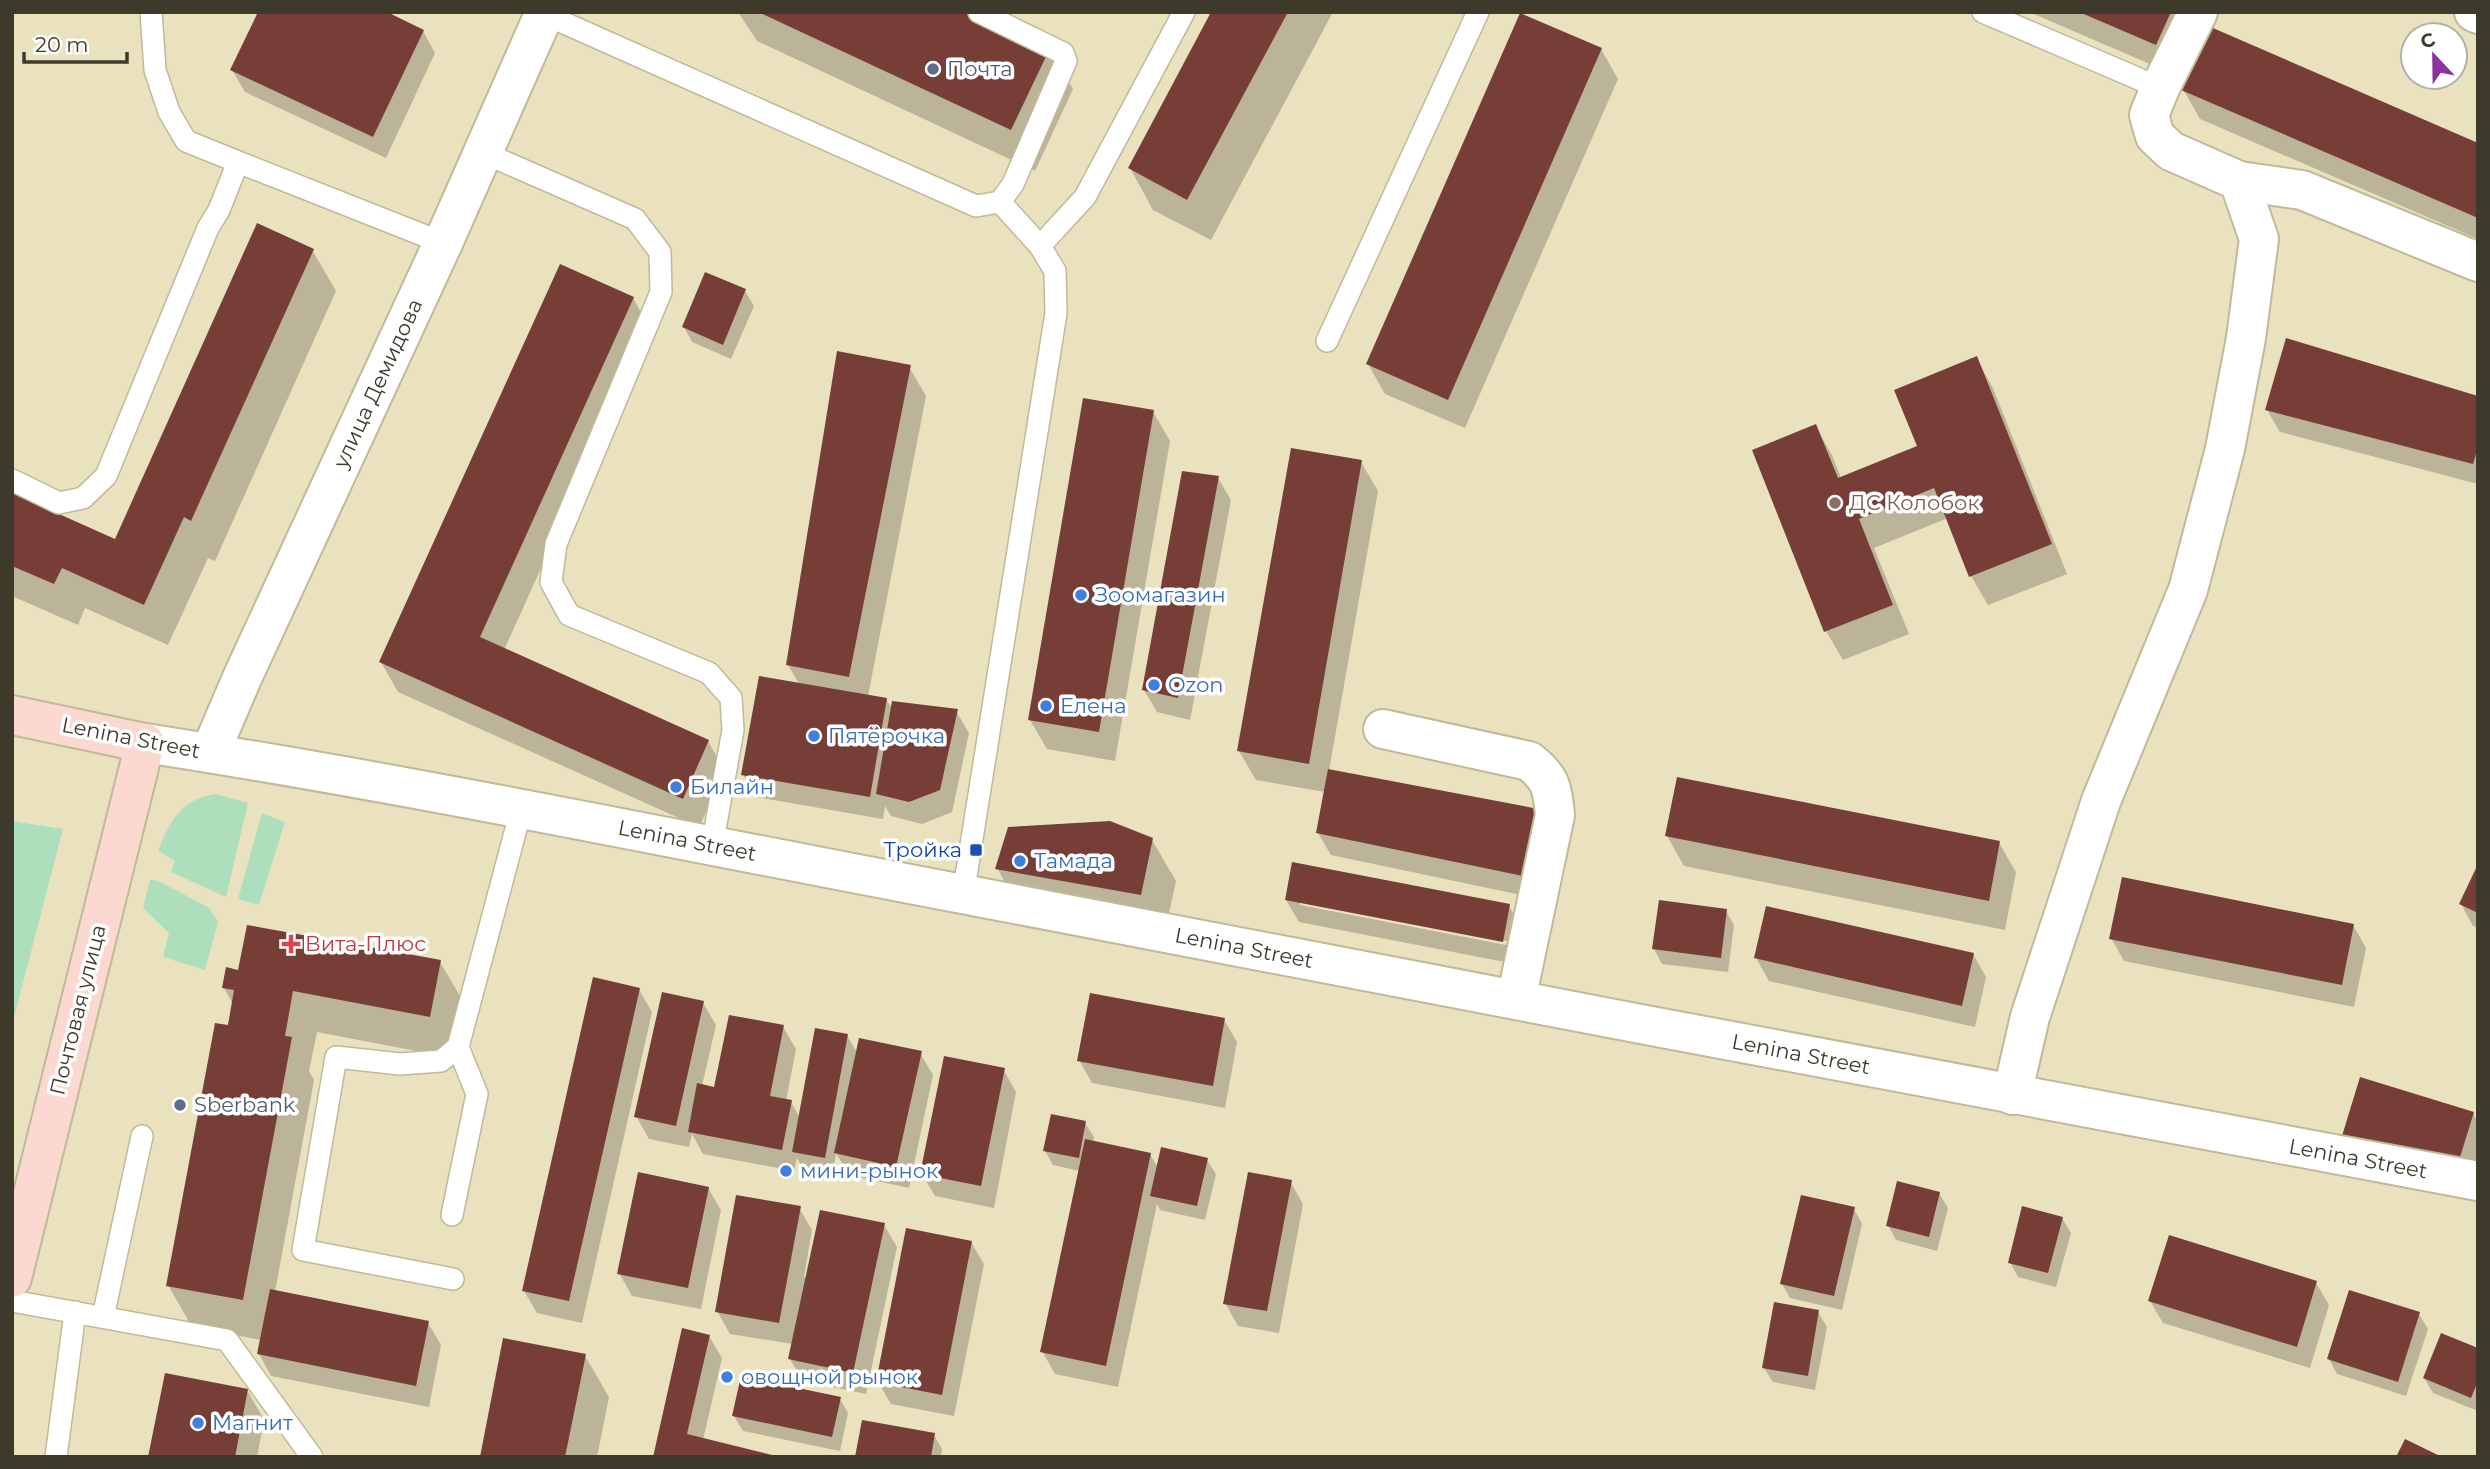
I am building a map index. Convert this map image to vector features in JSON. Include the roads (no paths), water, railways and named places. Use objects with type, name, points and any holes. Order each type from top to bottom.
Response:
[{"type":"main road","name":"Lenina Street","points":[[12,715],[145,743]]},
{"type":"main road","name":"Почтовая улица","points":[[12,1278],[145,743]]},
{"type":"street","points":[[2198,12],[2149,115],[2155,136],[2171,151],[2239,181],[2302,190],[2478,262]]},
{"type":"street","name":"улица Демидова","points":[[210,752],[443,243],[544,13]]},
{"type":"street","points":[[2012,1095],[2030,1017],[2101,801],[2188,590],[2225,449],[2246,338],[2259,239],[2239,181]]},
{"type":"street","points":[[1383,729],[1530,761],[1546,774],[1553,795],[1555,815],[1516,1000]]},
{"type":"street","name":"Lenina Street","points":[[145,743],[210,752],[521,810],[2012,1095],[2478,1181]]},
{"type":"lane","points":[[151,12],[155,71],[169,112],[186,141],[443,243]]},
{"type":"lane","points":[[544,13],[976,206],[1000,202],[1013,184],[1066,61],[1063,53],[979,12]]},
{"type":"lane","points":[[1040,246],[1085,197],[1184,12]]},
{"type":"lane","points":[[1327,341],[1478,12]]},
{"type":"lane","points":[[1983,12],[2160,88]]},
{"type":"lane","points":[[482,152],[635,219],[660,252],[661,292],[556,544],[551,582],[569,615],[709,673],[731,698],[733,730],[712,846]]},
{"type":"lane","points":[[12,480],[59,503],[83,498],[106,476],[238,162]]},
{"type":"lane","points":[[963,895],[1056,313],[1055,271],[1040,246],[1000,202]]},
{"type":"lane","points":[[452,1215],[477,1094],[458,1048],[521,810]]},
{"type":"lane","points":[[453,1279],[303,1250],[336,1057],[400,1063],[441,1061],[458,1048]]},
{"type":"lane","points":[[103,1317],[142,1136]]},
{"type":"lane","points":[[12,1301],[227,1340],[312,1457]]},
{"type":"lane","points":[[55,1457],[75,1312]]},
{"type":"place","name":"Почта","points":[[933,69]]},
{"type":"place","name":"ДС Колобок","points":[[1835,503]]},
{"type":"place","name":"Зоомагазин","points":[[1081,595]]},
{"type":"place","name":"Ozon","points":[[1154,685]]},
{"type":"place","name":"Елена","points":[[1046,706]]},
{"type":"place","name":"Пятёрочка","points":[[814,736]]},
{"type":"place","name":"Билайн","points":[[676,787]]},
{"type":"place","name":"Тройка","points":[[976,850]]},
{"type":"place","name":"Тамада","points":[[1020,861]]},
{"type":"place","name":"Вита-Плюс","points":[[291,944]]},
{"type":"place","name":"Sberbank","points":[[180,1105]]},
{"type":"place","name":"мини-рынок","points":[[786,1171]]},
{"type":"place","name":"овощной рынок","points":[[727,1377]]},
{"type":"place","name":"Магнит","points":[[198,1423]]}]
